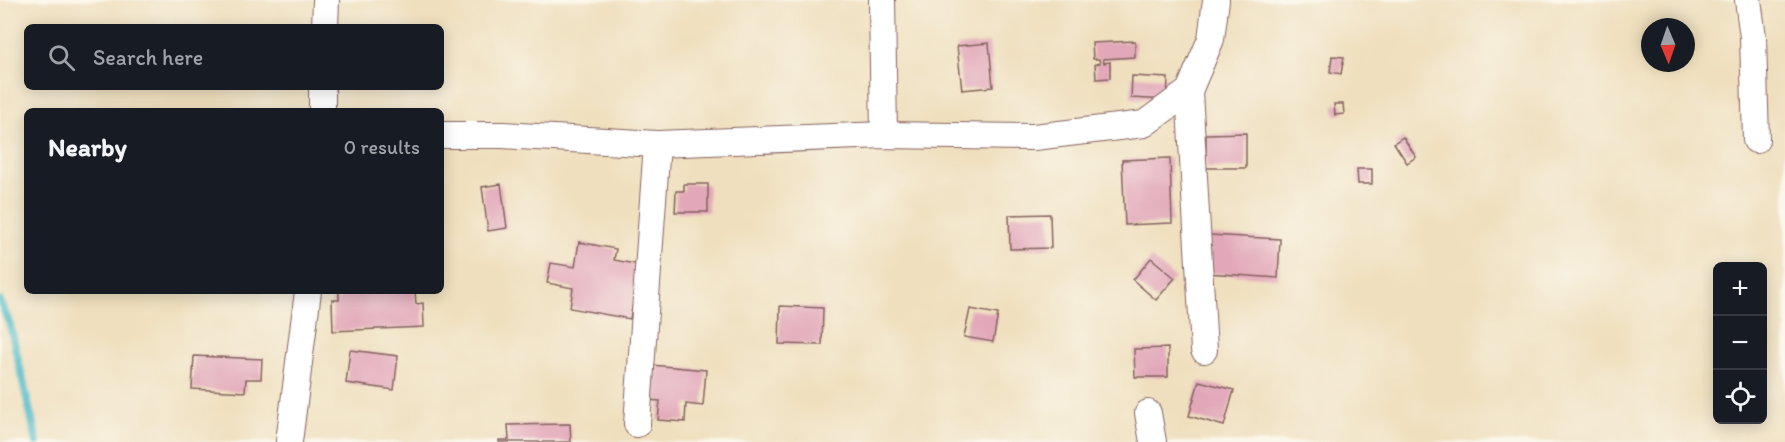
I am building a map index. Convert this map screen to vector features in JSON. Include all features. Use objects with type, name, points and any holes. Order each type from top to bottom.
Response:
[{"type":"street","points":[[325,24],[326,0]]},
{"type":"street","points":[[882,0],[884,135]]},
{"type":"street","points":[[1204,350],[1189,91],[1211,39],[1216,0]]},
{"type":"street","points":[[1748,0],[1753,37],[1756,140]]},
{"type":"street","points":[[322,90],[322,108]]},
{"type":"street","points":[[444,135],[502,135],[657,144],[884,135],[1034,137],[1144,124],[1189,91]]},
{"type":"street","points":[[637,424],[657,144]]},
{"type":"street","points":[[289,442],[308,294]]},
{"type":"street","points":[[1148,413],[1153,442]]},
{"type":"building","points":[[1135,41],[1135,57],[1103,59],[1104,63],[1110,62],[1110,78],[1096,79],[1095,64],[1100,63],[1099,59],[1093,59],[1092,43]]},
{"type":"building","points":[[989,43],[993,87],[962,90],[957,46]]},
{"type":"building","points":[[1332,56],[1344,57],[1341,74],[1330,72]]},
{"type":"building","points":[[1132,76],[1168,78],[1167,100],[1131,98]]},
{"type":"building","points":[[1334,104],[1343,104],[1344,114],[1335,115]]},
{"type":"building","points":[[1246,133],[1246,168],[1206,168],[1206,134]]},
{"type":"building","points":[[1403,137],[1416,157],[1407,163],[1394,143]]},
{"type":"building","points":[[1170,158],[1172,223],[1125,225],[1122,160]]},
{"type":"building","points":[[1357,169],[1372,169],[1372,184],[1358,184]]},
{"type":"building","points":[[501,184],[507,228],[488,231],[482,187]]},
{"type":"building","points":[[684,184],[708,184],[708,212],[675,212],[676,191],[684,191]]},
{"type":"building","points":[[1050,214],[1051,248],[1010,249],[1009,215]]},
{"type":"building","points":[[1209,235],[1280,239],[1278,278],[1207,273]]},
{"type":"building","points":[[579,242],[616,249],[614,260],[640,265],[630,319],[570,308],[573,288],[547,283],[551,263],[575,267]]},
{"type":"building","points":[[1151,258],[1175,278],[1156,300],[1133,280]]},
{"type":"building","points":[[339,294],[415,294],[416,304],[423,303],[424,327],[333,331],[332,300],[339,300]]},
{"type":"building","points":[[780,306],[823,308],[822,345],[779,344]]},
{"type":"building","points":[[970,309],[998,314],[993,342],[964,337]]},
{"type":"building","points":[[1168,348],[1168,377],[1135,377],[1134,349]]},
{"type":"building","points":[[350,350],[398,356],[394,390],[346,383]]},
{"type":"building","points":[[194,356],[262,359],[261,379],[246,379],[245,392],[192,389]]},
{"type":"building","points":[[651,365],[706,370],[703,406],[686,404],[685,422],[658,420],[660,401],[648,400]]},
{"type":"building","points":[[1199,381],[1234,390],[1224,426],[1189,416]]},
{"type":"building","points":[[570,424],[571,442],[499,442],[499,440],[509,440],[508,425]]},
{"type":"waterway","points":[[0,301],[10,325],[37,442]]}]
